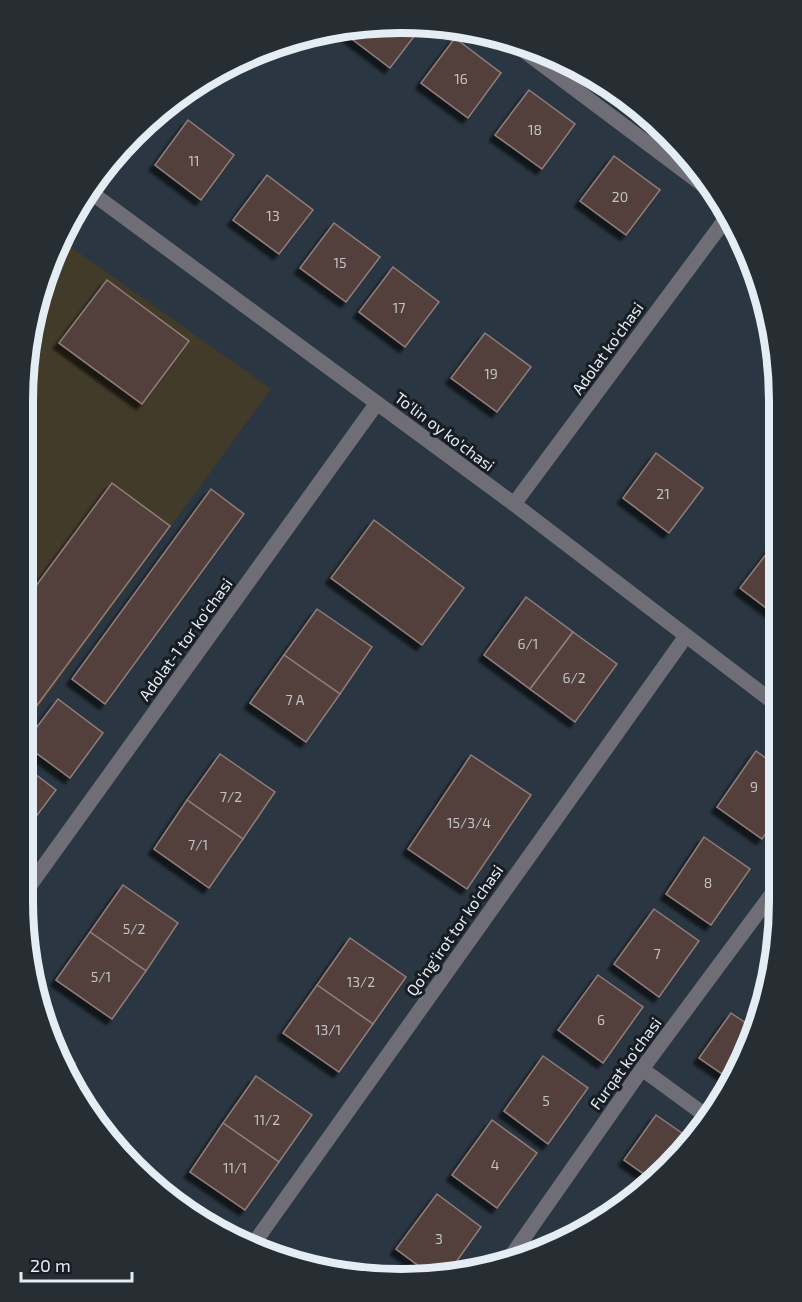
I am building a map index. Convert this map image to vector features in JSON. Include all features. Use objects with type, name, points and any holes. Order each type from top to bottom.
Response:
[{"type":"street","points":[[534,58],[694,178]]},
{"type":"street","name":"To'lin oy ko'chasi","points":[[96,196],[514,504],[769,699]]},
{"type":"street","name":"Adolat ko'chasi","points":[[514,504],[723,222]]},
{"type":"street","name":"Adolat-1 tor ko'chasi","points":[[33,880],[377,403]]},
{"type":"street","name":"Qo'ng'irot tor ko'chasi","points":[[257,1239],[686,636]]},
{"type":"street","name":"Furqat ko'chasi","points":[[515,1250],[642,1069],[769,898]]},
{"type":"street","points":[[642,1069],[702,1113]]},
{"type":"shaded area","points":[[68,245],[271,389],[33,716],[34,377],[40,329],[53,283]]},
{"type":"building","points":[[416,34],[390,68],[349,37]]},
{"type":"building","points":[[455,38],[501,73],[468,118],[421,83]]},
{"type":"building","points":[[529,90],[575,124],[542,169],[495,135]]},
{"type":"building","points":[[188,120],[234,155],[201,200],[155,165]]},
{"type":"building","points":[[614,156],[660,190],[626,235],[580,201]]},
{"type":"building","points":[[267,175],[313,210],[279,254],[233,220]]},
{"type":"building","points":[[334,223],[380,257],[346,302],[300,268]]},
{"type":"building","points":[[393,267],[439,302],[405,347],[359,312]]},
{"type":"building","points":[[107,280],[189,341],[142,404],[59,343]]},
{"type":"building","points":[[485,333],[531,367],[497,412],[451,378]]},
{"type":"building","points":[[656,453],[703,488],[669,533],[623,498]]},
{"type":"building","points":[[112,483],[170,526],[33,711],[33,590]]},
{"type":"building","points":[[211,489],[244,514],[105,704],[72,679]]},
{"type":"building","points":[[374,520],[464,588],[422,645],[331,578]]},
{"type":"building","points":[[769,550],[769,610],[740,588]]},
{"type":"building","points":[[526,597],[573,632],[530,689],[484,655]]},
{"type":"building","points":[[317,609],[372,647],[340,694],[284,655]]},
{"type":"building","points":[[573,632],[617,664],[575,722],[530,689]]},
{"type":"building","points":[[284,655],[340,694],[306,742],[250,703]]},
{"type":"building","points":[[58,699],[103,733],[70,778],[33,751],[33,732]]},
{"type":"building","points":[[756,751],[769,760],[769,829],[762,839],[717,807]]},
{"type":"building","points":[[220,754],[275,792],[243,839],[187,800]]},
{"type":"building","points":[[471,755],[531,795],[467,889],[408,849]]},
{"type":"building","points":[[33,773],[56,790],[33,821]]},
{"type":"building","points":[[187,800],[243,839],[209,888],[154,849]]},
{"type":"building","points":[[704,837],[750,869],[711,925],[666,894]]},
{"type":"building","points":[[123,885],[178,923],[146,971],[90,932]]},
{"type":"building","points":[[654,909],[699,941],[659,997],[614,964]]},
{"type":"building","points":[[90,932],[146,971],[112,1019],[56,980]]},
{"type":"building","points":[[350,938],[406,977],[373,1024],[317,985]]},
{"type":"building","points":[[598,975],[643,1007],[603,1063],[558,1030]]},
{"type":"building","points":[[317,985],[373,1024],[339,1072],[283,1033]]},
{"type":"building","points":[[731,1013],[747,1024],[725,1076],[699,1058]]},
{"type":"building","points":[[543,1056],[588,1088],[548,1144],[504,1111]]},
{"type":"building","points":[[256,1076],[312,1115],[279,1162],[223,1123]]},
{"type":"building","points":[[656,1115],[685,1135],[646,1176],[624,1160]]},
{"type":"building","points":[[492,1120],[537,1153],[497,1208],[452,1175]]},
{"type":"building","points":[[223,1123],[279,1162],[245,1210],[190,1172]]},
{"type":"building","points":[[437,1194],[481,1227],[454,1265],[422,1268],[396,1249]]}]
